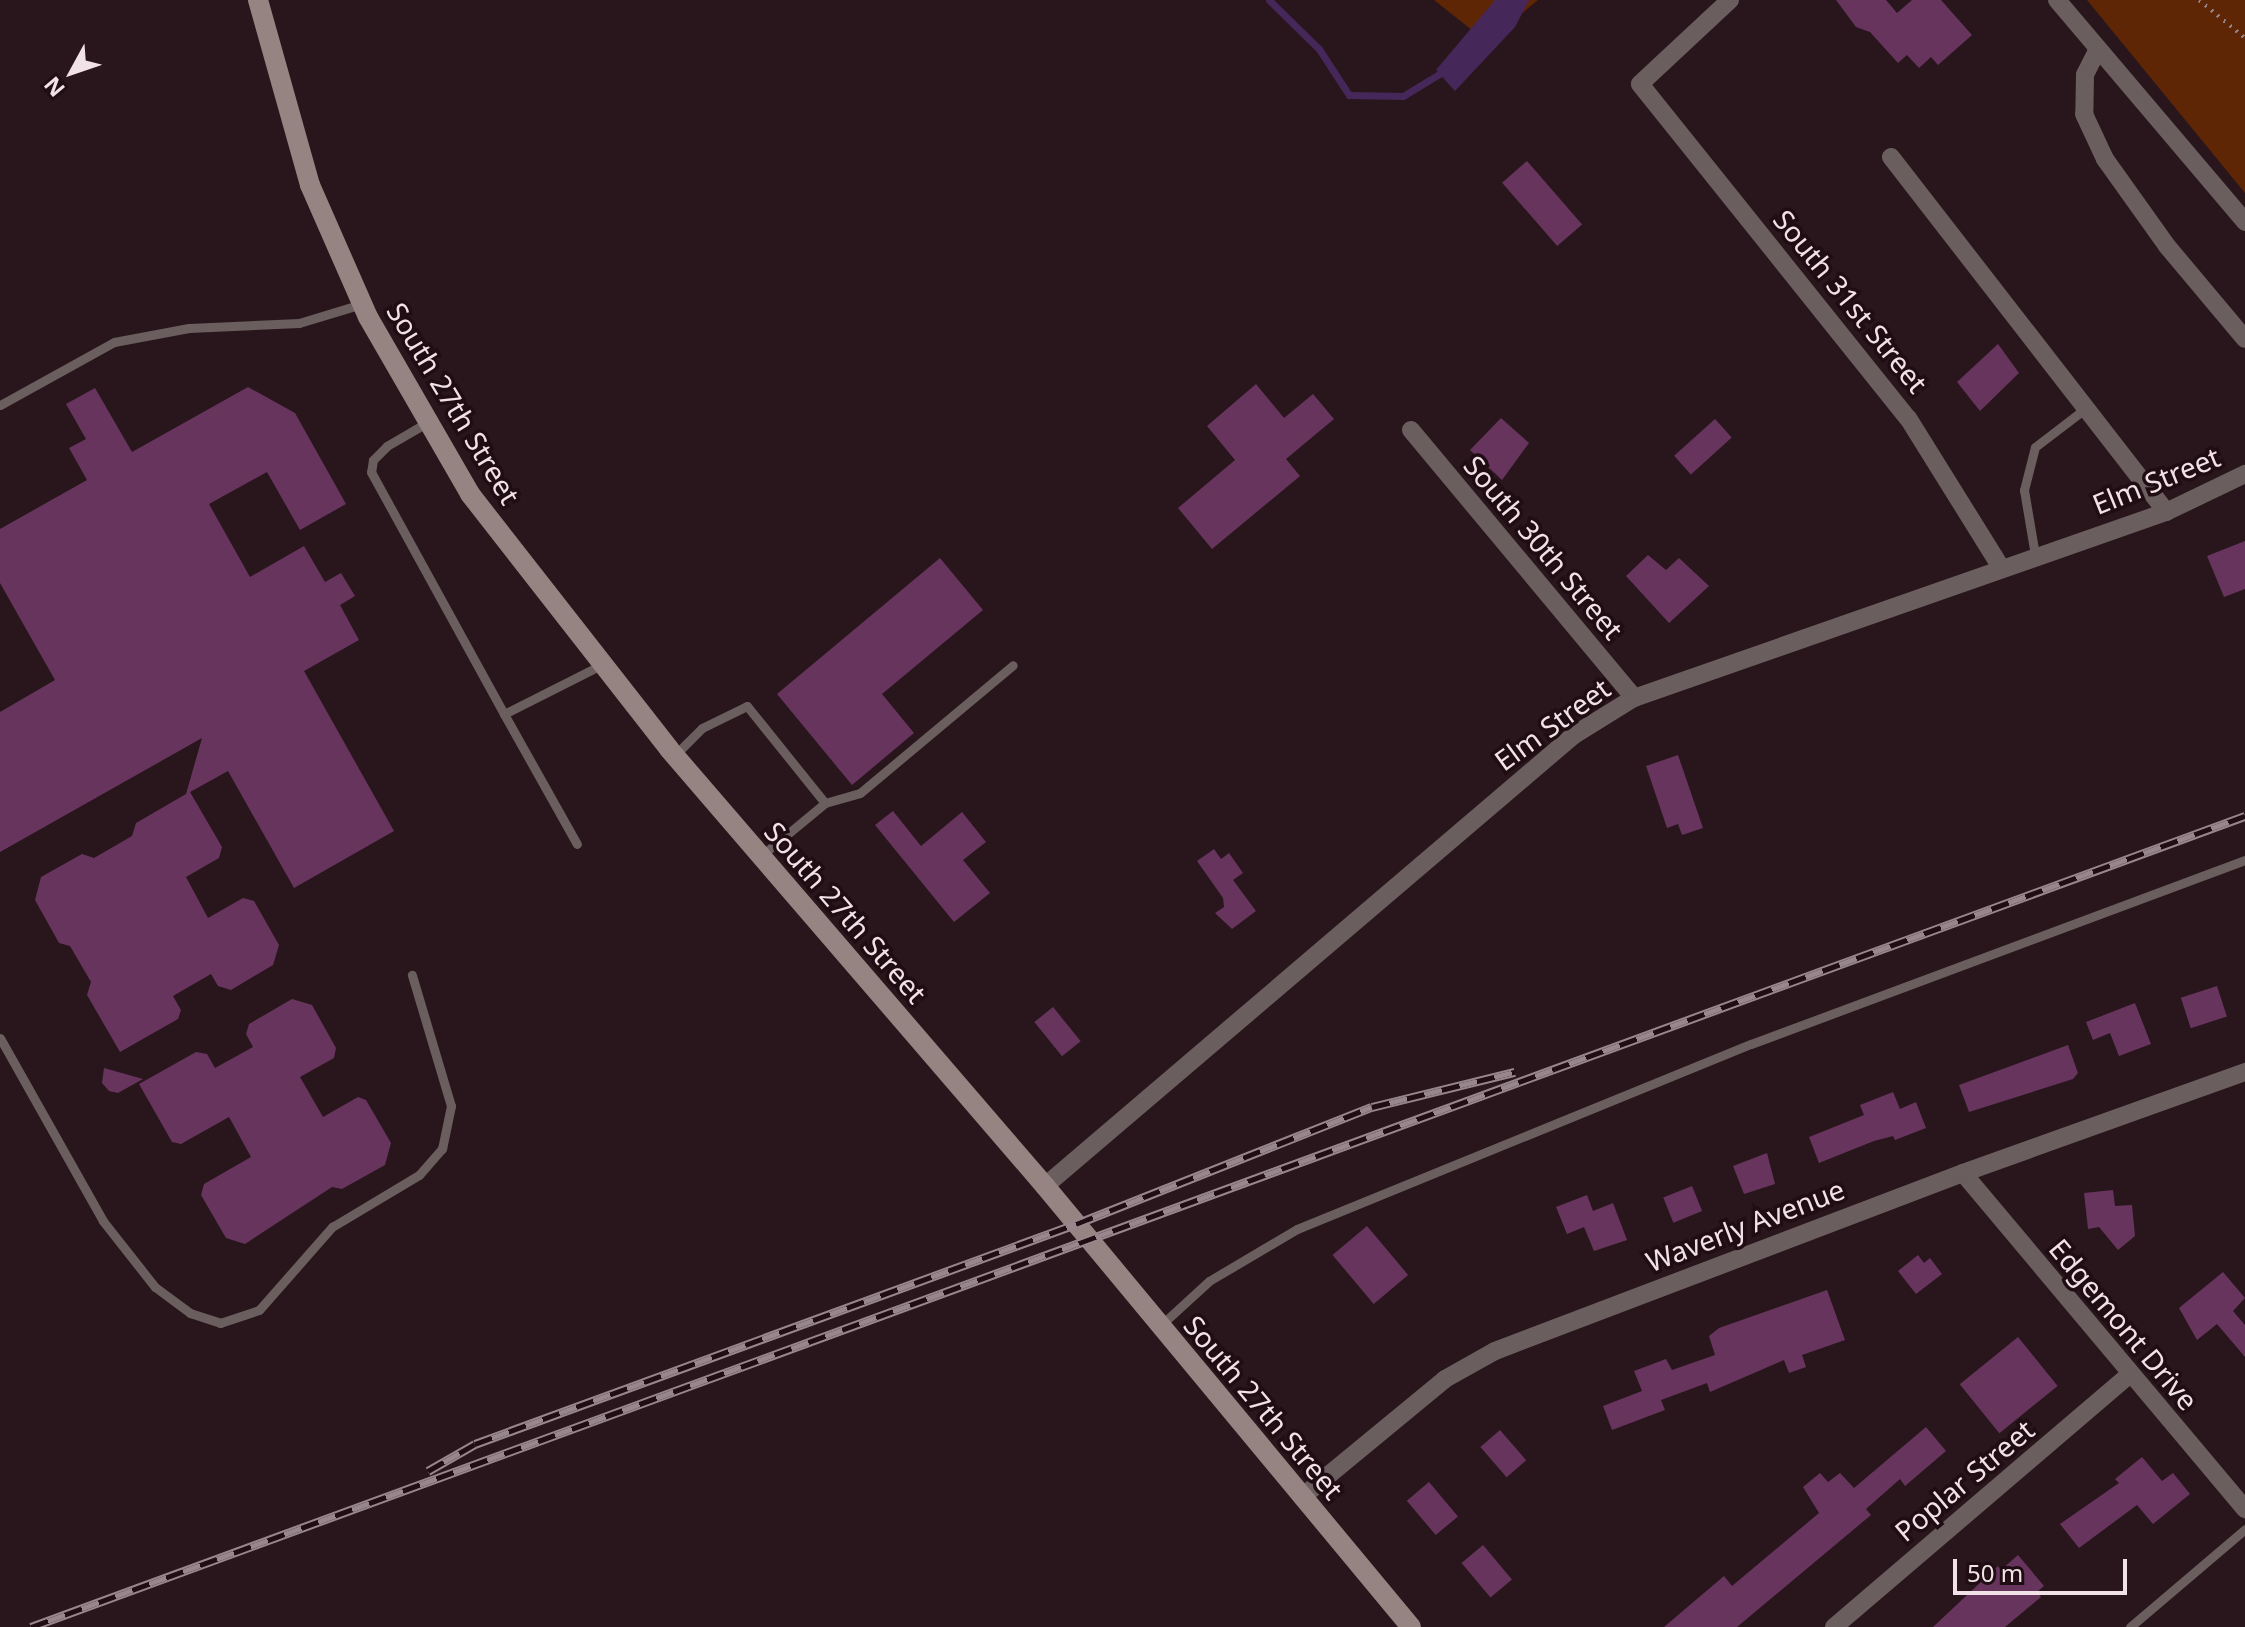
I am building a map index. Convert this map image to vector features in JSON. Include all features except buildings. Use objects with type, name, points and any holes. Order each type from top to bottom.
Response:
[{"type":"main road","name":"South 27th Street","points":[[258,0],[310,185],[362,304],[470,494],[674,755],[1045,1186],[1411,1627]]},
{"type":"street","name":"South 31st Street","points":[[1730,0],[1640,84],[1908,418],[2000,566]]},
{"type":"street","points":[[2057,0],[2245,222]]},
{"type":"street","points":[[2098,49],[2085,75],[2084,114],[2105,159],[2167,246],[2245,339]]},
{"type":"street","points":[[1891,157],[2166,512]]},
{"type":"street","name":"South 30th Street","points":[[1411,430],[1634,698]]},
{"type":"street","name":"Elm Street","points":[[1045,1186],[1574,735],[1634,698],[2000,566],[2166,512],[2245,474]]},
{"type":"street","name":"Waverly Avenue","points":[[1302,1497],[1424,1395],[1495,1351],[1963,1173],[2245,1072]]},
{"type":"street","name":"Edgemont Drive","points":[[1963,1173],[2129,1375],[2245,1509]]},
{"type":"street","name":"Poplar Street","points":[[1834,1627],[2129,1375]]},
{"type":"lane","points":[[0,405],[114,342],[189,328],[299,323],[362,304]]},
{"type":"lane","points":[[2035,555],[2024,490],[2035,447],[2086,408]]},
{"type":"lane","points":[[428,422],[387,446],[373,460],[371,472],[577,844]]},
{"type":"lane","points":[[504,714],[603,664]]},
{"type":"lane","points":[[761,856],[825,803],[860,793],[1013,665]]},
{"type":"lane","points":[[674,755],[702,728],[747,706],[825,803]]},
{"type":"lane","points":[[1160,1326],[1209,1281],[1297,1229],[1751,1044],[2245,860]]},
{"type":"lane","points":[[0,1038],[103,1221],[155,1287],[190,1313],[220,1323],[259,1310],[332,1227],[419,1175],[442,1149],[451,1106],[412,975]]},
{"type":"lane","points":[[2130,1627],[2245,1529]]},
{"type":"path","points":[[2199,0],[2245,38]]},
{"type":"shaded area","points":[[1434,0],[1538,0],[1487,42]]},
{"type":"shaded area","points":[[1495,0],[1529,0],[1515,27],[1455,91],[1436,70]]},
{"type":"shaded area","points":[[2087,0],[2245,0],[2245,193]]},
{"type":"waterway","points":[[1269,0],[1319,49],[1349,95],[1403,96],[1446,70]]},
{"type":"railway","points":[[31,1627],[2245,816]]},
{"type":"railway","points":[[428,1471],[475,1444],[1076,1224],[1372,1107],[1515,1072]]}]
